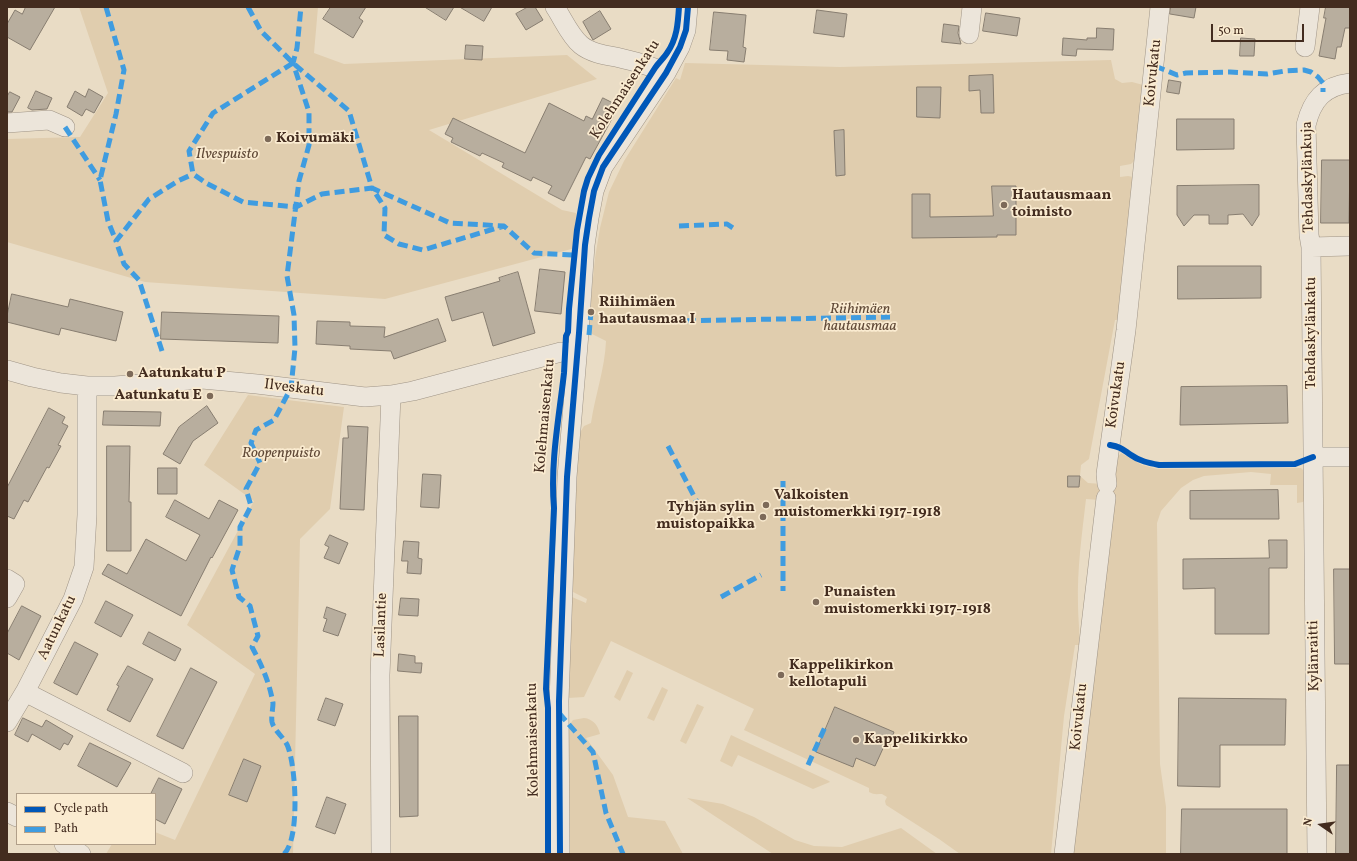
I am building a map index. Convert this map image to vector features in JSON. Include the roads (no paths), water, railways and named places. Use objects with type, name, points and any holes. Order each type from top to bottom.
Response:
[{"type":"street","points":[[555,7],[574,37],[587,49],[597,53],[645,64],[666,73]]},
{"type":"street","name":"Kolehmaisenkatu","points":[[560,854],[559,701],[567,477],[585,245],[591,204],[603,167],[666,73],[684,38],[688,7]]},
{"type":"street","points":[[969,34],[972,7]]},
{"type":"street","name":"Koivukatu","points":[[1064,854],[1106,491],[1106,474],[1126,330],[1160,7]]},
{"type":"street","points":[[1305,47],[1310,7]]},
{"type":"street","name":"Tehdaskylänkuja","points":[[1311,247],[1309,235],[1306,124],[1310,110],[1323,92],[1338,85],[1350,83]]},
{"type":"street","points":[[7,123],[48,120],[65,127]]},
{"type":"street","points":[[1311,247],[1350,246]]},
{"type":"street","name":"Tehdaskylänkatu","points":[[1311,247],[1313,457]]},
{"type":"street","name":"Ilveskatu","points":[[7,370],[61,383],[87,386],[115,386],[202,380],[257,384],[365,397],[391,395],[420,389],[561,352],[577,352]]},
{"type":"street","name":"Aatunkatu","points":[[7,722],[25,692],[71,604],[84,567],[86,541],[87,386]]},
{"type":"street","name":"Lasilantie","points":[[381,854],[380,675],[391,395]]},
{"type":"street","points":[[1313,457],[1350,457]]},
{"type":"street","name":"Kylänraitti","points":[[1313,457],[1317,854]]},
{"type":"street","points":[[25,692],[183,773]]},
{"type":"street","points":[[7,812],[16,816]]},
{"type":"street","points":[[66,845],[82,854]]},
{"type":"place","name":"Koivumäki","points":[[268,139]]},
{"type":"place","name":"Hautausmaan toimisto","points":[[1004,205]]},
{"type":"place","name":"Riihimäen hautausmaa I","points":[[591,312]]},
{"type":"place","name":"Aatunkatu P","points":[[130,374]]},
{"type":"place","name":"Aatunkatu E","points":[[210,396]]},
{"type":"place","name":"Valkoisten muistomerkki 1917-1918","points":[[766,505]]},
{"type":"place","name":"Tyhjän sylin muistopaikka","points":[[763,517]]},
{"type":"place","name":"Punaisten muistomerkki 1917-1918","points":[[816,602]]},
{"type":"place","name":"Kappelikirkon kellotapuli","points":[[781,675]]},
{"type":"place","name":"Kappelikirkko","points":[[856,740]]},
{"type":"park label","name":"Ilvespuisto","points":[[227,155]]},
{"type":"park label","name":"Riihimäen hautausmaa","points":[[860,318]]},
{"type":"park label","name":"Roopenpuisto","points":[[281,454]]}]
